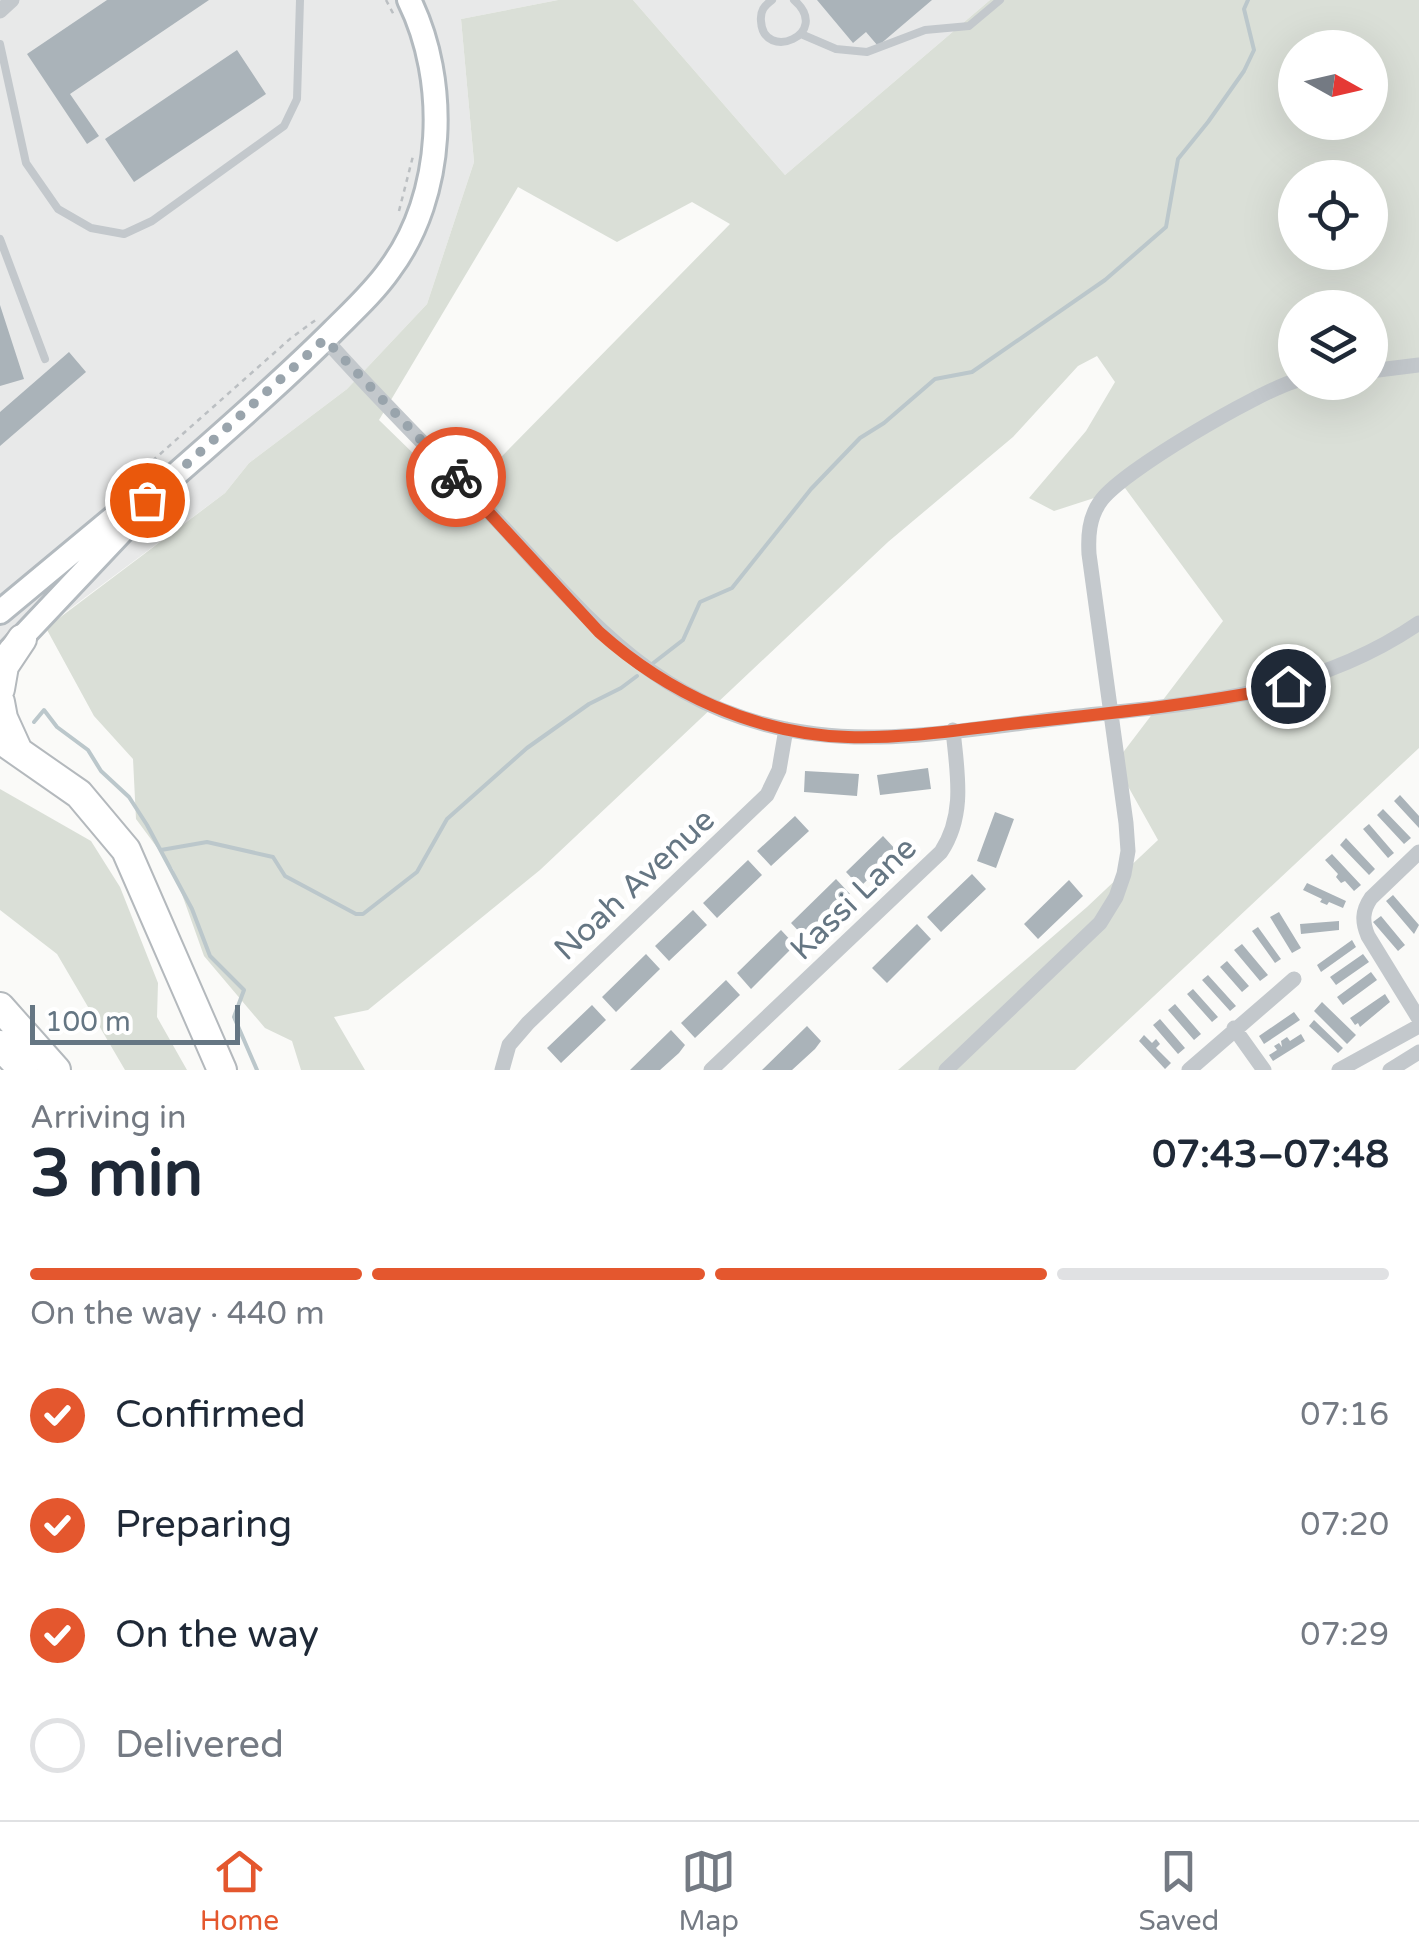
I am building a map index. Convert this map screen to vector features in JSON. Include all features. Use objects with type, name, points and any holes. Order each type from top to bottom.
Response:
[{"type":"highway","points":[[0,689],[4,666],[22,639]]},
{"type":"highway","points":[[0,702],[9,745],[80,794],[126,850],[222,1070]]},
{"type":"highway","points":[[0,1008],[56,1070]]},
{"type":"highway","points":[[0,1045],[23,1070]]},
{"type":"street","points":[[0,11],[12,0]]},
{"type":"street","points":[[0,659],[147,500],[324,327],[392,268],[417,217],[428,182],[436,116],[424,35],[409,0]]},
{"type":"street","points":[[324,327],[610,641],[691,696],[786,729],[856,737],[953,730],[1212,700],[1288,686],[1358,660],[1419,624]]},
{"type":"street","points":[[1388,369],[1419,365]]},
{"type":"street","points":[[946,1070],[1092,932],[1116,897],[1125,867],[1128,842],[1089,554],[1090,524],[1099,504],[1130,473],[1278,388]]},
{"type":"street","points":[[0,612],[118,514],[147,500]]},
{"type":"street","name":"Noah Avenue","points":[[502,1070],[510,1045],[528,1023],[768,794],[779,770],[786,729]]},
{"type":"street","name":"Kassi Lane","points":[[711,1070],[941,852],[957,813],[953,730]]},
{"type":"street","points":[[1339,1070],[1419,1022],[1363,921],[1371,898],[1419,852]]},
{"type":"street","points":[[1189,1070],[1294,978]]},
{"type":"street","points":[[1234,1028],[1264,1070]]},
{"type":"street","points":[[1391,1040],[1399,1068],[1419,1052]]},
{"type":"lane","points":[[0,44],[26,162],[58,209],[91,228],[124,234],[152,220],[284,126],[297,100],[300,0]]},
{"type":"lane","points":[[772,0],[765,4],[760,16],[761,28],[779,42],[791,41],[806,24],[804,12],[794,0]]},
{"type":"lane","points":[[800,34],[836,49],[868,52],[924,30],[970,26],[1000,0]]},
{"type":"lane","points":[[0,240],[45,360]]},
{"type":"path","points":[[386,0],[398,24]]},
{"type":"path","points":[[396,220],[414,146]]},
{"type":"path","points":[[106,502],[291,338],[324,327]]},
{"type":"shaded area","points":[[0,0],[558,0],[461,19],[474,162],[427,304],[347,389],[249,463],[225,493],[0,661]]},
{"type":"shaded area","points":[[558,0],[633,0],[785,175],[990,0],[1419,0],[1419,748],[1075,1070],[898,1070],[1087,907],[1158,840],[1115,763],[1223,621],[1125,488],[1054,511],[1029,498],[1086,431],[1115,382],[1097,356],[1078,366],[1013,437],[888,542],[540,870],[368,1010],[334,1017],[365,1070],[301,1070],[292,1041],[265,1028],[204,956],[173,869],[136,819],[133,759],[94,716],[46,628],[225,493],[249,463],[347,389],[427,304],[474,162],[461,19]],"holes":[[[518,187],[617,242],[692,202],[730,224],[460,499],[379,420]]]},
{"type":"shaded area","points":[[633,0],[990,0],[785,175]]},
{"type":"shaded area","points":[[0,789],[91,841],[120,887],[158,983],[157,1017],[187,1070],[125,1070],[57,954],[0,910]]},
{"type":"building","points":[[107,0],[209,0],[70,94],[99,136],[87,144],[27,54]]},
{"type":"building","points":[[817,0],[932,0],[878,46],[866,32],[853,43]]},
{"type":"building","points":[[237,50],[266,94],[134,182],[105,139]]},
{"type":"building","points":[[0,305],[24,379],[0,386]]},
{"type":"building","points":[[69,352],[86,372],[0,446],[0,412]]},
{"type":"building","points":[[928,768],[931,789],[880,795],[877,775]]},
{"type":"building","points":[[805,771],[859,774],[857,796],[804,792]]},
{"type":"building","points":[[1400,795],[1419,816],[1419,828],[1394,801]]},
{"type":"building","points":[[1383,809],[1411,838],[1404,844],[1377,815]]},
{"type":"building","points":[[995,812],[1014,819],[996,868],[977,861]]},
{"type":"building","points":[[795,816],[809,831],[771,866],[757,851]]},
{"type":"building","points":[[1369,824],[1394,853],[1388,858],[1363,829]]},
{"type":"building","points":[[883,836],[897,851],[860,887],[846,872]]},
{"type":"building","points":[[1346,838],[1375,869],[1369,875],[1340,845]]},
{"type":"building","points":[[1332,854],[1361,885],[1354,891],[1345,881],[1341,883],[1325,860]]},
{"type":"building","points":[[748,860],[762,875],[717,918],[703,903]]},
{"type":"building","points":[[972,874],[986,889],[941,932],[927,917]]},
{"type":"building","points":[[836,879],[850,894],[805,938],[791,923]]},
{"type":"building","points":[[1069,880],[1083,896],[1038,939],[1024,924]]},
{"type":"building","points":[[1307,883],[1346,901],[1343,908],[1320,902],[1322,899],[1303,890]]},
{"type":"building","points":[[1393,895],[1419,925],[1414,934],[1386,901]]},
{"type":"building","points":[[693,910],[707,925],[669,961],[655,946]]},
{"type":"building","points":[[1279,912],[1301,948],[1292,953],[1270,917]]},
{"type":"building","points":[[1381,916],[1405,945],[1398,951],[1373,922]]},
{"type":"building","points":[[1339,921],[1339,930],[1301,934],[1300,924]]},
{"type":"building","points":[[917,924],[931,939],[887,983],[872,968]]},
{"type":"building","points":[[1258,927],[1281,959],[1275,963],[1252,931]]},
{"type":"building","points":[[781,930],[795,945],[751,989],[737,973]]},
{"type":"building","points":[[1352,940],[1356,947],[1321,972],[1317,965]]},
{"type":"building","points":[[1242,944],[1268,975],[1260,981],[1234,950]]},
{"type":"building","points":[[646,954],[660,969],[616,1012],[602,997]]},
{"type":"building","points":[[1363,954],[1369,962],[1336,985],[1330,977]]},
{"type":"building","points":[[1227,961],[1249,986],[1242,992],[1220,967]]},
{"type":"building","points":[[1371,972],[1377,980],[1343,1005],[1337,997]]},
{"type":"building","points":[[1208,975],[1236,1006],[1230,1011],[1202,980]]},
{"type":"building","points":[[726,980],[740,995],[695,1038],[681,1023]]},
{"type":"building","points":[[1193,989],[1218,1017],[1212,1022],[1187,994]]},
{"type":"building","points":[[1385,994],[1390,1002],[1360,1027],[1355,1025],[1350,1018]]},
{"type":"building","points":[[1322,1002],[1356,1035],[1347,1044],[1314,1011]]},
{"type":"building","points":[[1175,1004],[1201,1034],[1194,1040],[1168,1010]]},
{"type":"building","points":[[592,1005],[606,1020],[561,1063],[547,1048]]},
{"type":"building","points":[[1294,1012],[1300,1020],[1264,1044],[1259,1036]]},
{"type":"building","points":[[1160,1019],[1185,1048],[1178,1054],[1153,1025]]},
{"type":"building","points":[[1314,1020],[1343,1048],[1338,1053],[1309,1026]]},
{"type":"building","points":[[807,1026],[821,1041],[815,1049],[792,1070],[762,1070]]},
{"type":"building","points":[[671,1030],[685,1045],[679,1053],[660,1070],[630,1070]]},
{"type":"building","points":[[1301,1034],[1305,1041],[1273,1061],[1269,1055],[1277,1050],[1274,1046],[1279,1043],[1282,1047],[1281,1041]]},
{"type":"building","points":[[1144,1035],[1152,1043],[1156,1039],[1160,1044],[1156,1048],[1171,1063],[1165,1069],[1139,1041]]},
{"type":"waterway","points":[[652,664],[683,640],[700,602],[732,588],[811,489],[860,438],[884,423],[935,379],[972,372],[1105,280],[1166,227],[1178,159],[1244,71],[1254,50],[1244,9],[1248,0]]},
{"type":"waterway","points":[[161,850],[207,842],[273,857],[285,876],[356,914],[363,914],[417,872],[447,819],[527,748],[637,676]]},
{"type":"waterway","points":[[34,722],[44,710],[57,727],[88,750],[101,771],[129,797],[147,825],[192,909],[210,956],[244,990],[234,1017],[257,1070]]},
{"type":"way so far","points":[[147,500],[325,339],[456,477]]},
{"type":"route","points":[[456,477],[599,632],[623,652],[681,690],[716,707],[786,729],[844,737],[901,735],[1179,705],[1288,686]]}]
